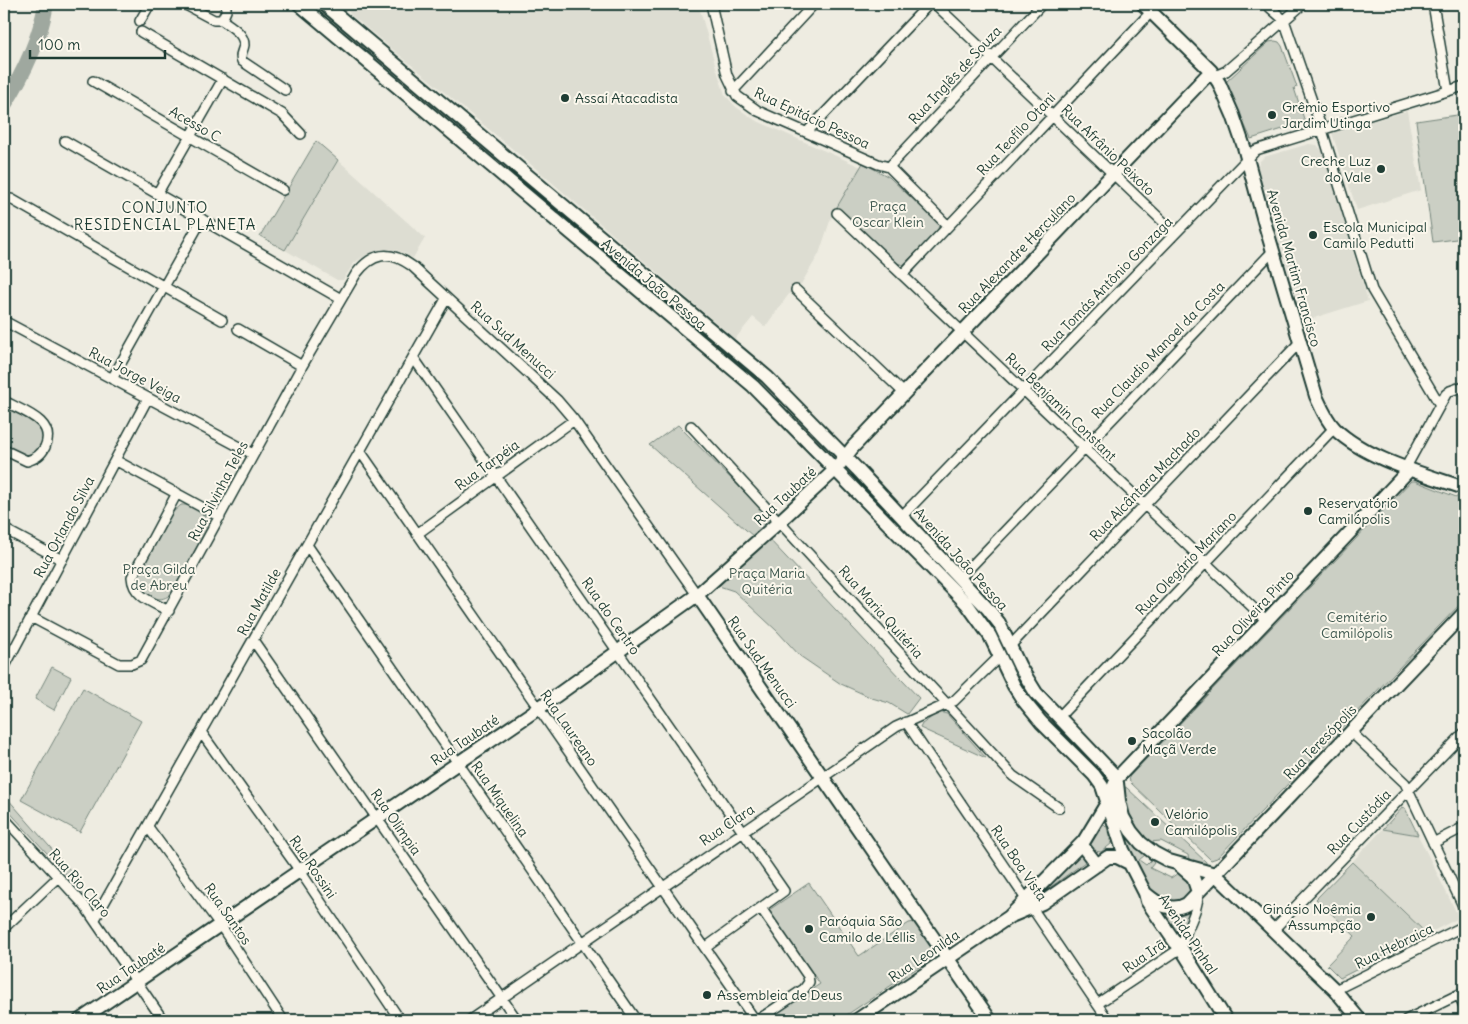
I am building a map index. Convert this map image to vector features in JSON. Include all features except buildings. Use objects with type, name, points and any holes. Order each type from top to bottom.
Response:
[{"type":"main road","points":[[302,6],[317,13],[328,4]]},
{"type":"main road","name":"Avenida João Pessoa","points":[[328,4],[340,17],[767,377],[902,516],[994,616],[1020,667],[1036,693],[1117,778]]},
{"type":"main road","name":"Avenida João Pessoa","points":[[302,6],[753,386],[967,604],[985,628],[1023,700],[1041,722],[1094,775],[1102,786],[1108,803]]},
{"type":"main road","name":"Avenida Martim Francisco","points":[[1147,8],[1214,74],[1233,115],[1248,157],[1273,251],[1316,396],[1334,428],[1368,451],[1464,488]]},
{"type":"main road","name":"Rua Alexandre Herculano","points":[[844,456],[1113,173],[1214,74]]},
{"type":"main road","name":"Rua Taubaté","points":[[80,1020],[221,926],[539,708],[697,595],[836,469],[844,456]]},
{"type":"main road","name":"Rua Oliveira Pinto","points":[[1117,778],[1408,468]]},
{"type":"main road","name":"Rua Sud Menucci","points":[[697,595],[990,1020]]},
{"type":"main road","name":"Rua Teresópolis","points":[[1145,893],[1163,905],[1176,908],[1187,904],[1464,613]]},
{"type":"main road","points":[[1030,903],[1081,844],[1094,826],[1108,803],[1117,778]]},
{"type":"main road","points":[[1117,778],[1117,794],[1121,809],[1131,830],[1148,849],[1161,858],[1176,864],[1215,874],[1335,990],[1360,1020]]},
{"type":"main road","name":"Avenida Pinhal","points":[[1108,803],[1118,839],[1150,906],[1181,948],[1226,1020]]},
{"type":"main road","points":[[1081,844],[1097,865]]},
{"type":"main road","points":[[1030,903],[1108,858],[1114,856],[1128,862]]},
{"type":"main road","points":[[1176,864],[1193,877],[1198,892]]},
{"type":"main road","name":"Rua Leonilda","points":[[865,1018],[948,958],[1030,903]]},
{"type":"street","points":[[140,21],[150,4]]},
{"type":"street","points":[[184,4],[214,20],[222,20],[240,34],[244,44],[240,56],[242,61],[285,90]]},
{"type":"street","points":[[222,20],[226,4]]},
{"type":"street","name":"Rua Epitácio Pessoa","points":[[711,4],[727,74],[737,96],[750,107],[878,164],[889,167],[948,226]]},
{"type":"street","points":[[733,90],[814,4]]},
{"type":"street","points":[[807,132],[928,4]]},
{"type":"street","name":"Rua Afrânio Peixoto","points":[[935,4],[1175,233]]},
{"type":"street","name":"Rua Inglês de Souza","points":[[889,167],[991,56],[1042,4]]},
{"type":"street","points":[[1266,4],[1284,20],[1322,130],[1372,290],[1440,405]]},
{"type":"street","points":[[1214,74],[1226,71],[1303,4]]},
{"type":"street","points":[[1433,4],[1448,90]]},
{"type":"street","name":"Rua Teofilo Otani","points":[[902,275],[1053,115],[1147,8]]},
{"type":"street","points":[[141,32],[286,116],[301,134]]},
{"type":"street","points":[[158,194],[223,79]]},
{"type":"street","name":"Acesso C","points":[[93,81],[283,190]]},
{"type":"street","name":"Rua Tomás Antônio Gonzaga","points":[[902,516],[1256,150],[1464,86]]},
{"type":"street","points":[[65,141],[341,299]]},
{"type":"street","points":[[11,199],[222,320]]},
{"type":"street","name":"Rua Benjamin Constant","points":[[837,213],[1266,620]]},
{"type":"street","points":[[112,379],[202,219]]},
{"type":"street","name":"Rua Claudio Manoel da Costa","points":[[960,578],[1273,251]]},
{"type":"street","name":"Rua Silvinha Teles","points":[[31,617],[116,662],[124,665],[141,660],[302,366],[356,274],[366,262],[372,259],[384,255],[399,258]]},
{"type":"street","name":"Rua Sud Menucci","points":[[399,258],[412,266],[557,400],[574,420],[697,595]]},
{"type":"street","points":[[796,290],[904,393]]},
{"type":"street","name":"Rua Matilde","points":[[95,919],[446,299]]},
{"type":"street","name":"Rua Jorge Veiga","points":[[4,321],[253,454]]},
{"type":"street","points":[[238,329],[302,366]]},
{"type":"street","name":"Rua Alcântara Machado","points":[[1010,645],[1300,342]]},
{"type":"street","name":"Rua do Centro","points":[[413,357],[784,891],[761,908]]},
{"type":"street","points":[[1408,468],[1448,392],[1464,386]]},
{"type":"street","name":"Rua Orlando Silva","points":[[4,668],[148,398]]},
{"type":"street","points":[[4,401],[38,419],[47,429],[48,440],[42,452],[35,458],[27,461],[4,450]]},
{"type":"street","name":"Rua Tarpéia","points":[[418,534],[574,420]]},
{"type":"street","name":"Rua Maria Quitéria","points":[[691,426],[1013,776],[1059,808]]},
{"type":"street","name":"Rua Olegário Mariano","points":[[1059,717],[1334,428]]},
{"type":"street","name":"Rua Laureano","points":[[360,451],[756,1020]]},
{"type":"street","points":[[115,460],[220,517]]},
{"type":"street","points":[[169,611],[138,593],[132,578],[177,493]]},
{"type":"street","points":[[4,529],[62,560]]},
{"type":"street","name":"Rua Miquelina","points":[[307,545],[636,1020]]},
{"type":"street","name":"Rua Olímpia","points":[[253,640],[517,1020]]},
{"type":"street","name":"Rua Clara","points":[[470,1020],[583,943],[662,886],[906,722],[954,700],[1000,656]]},
{"type":"street","name":"Rua Boa Vista","points":[[906,722],[1108,1020]]},
{"type":"street","name":"Rua Rossini","points":[[201,732],[300,871],[400,1020]]},
{"type":"street","points":[[1351,732],[1405,783],[1464,908]]},
{"type":"street","name":"Rua Custódia","points":[[1274,930],[1464,733]]},
{"type":"street","name":"Rua Rio Claro","points":[[4,818],[80,900],[95,919],[163,1020]]},
{"type":"street","name":"Rua Santos","points":[[148,827],[221,926],[283,1020]]},
{"type":"street","points":[[1433,843],[1464,827]]},
{"type":"street","points":[[4,928],[58,877]]},
{"type":"street","name":"Rua Irã","points":[[1097,1004],[1181,948],[1196,907],[1198,892]]},
{"type":"street","points":[[705,948],[761,908],[808,976],[809,982],[804,989],[756,1020]]},
{"type":"street","name":"Rua Hebraica","points":[[1335,990],[1464,926]]},
{"type":"street","points":[[1406,1020],[1461,993],[1464,1006]]},
{"type":"shaded area","points":[[344,4],[696,4],[700,10],[725,95],[736,107],[755,120],[861,167],[831,218],[819,254],[801,284],[789,294],[765,327],[753,317],[735,339],[521,156],[351,15]]},
{"type":"shaded area","name":"Creche Luz do Vale","points":[[1407,111],[1421,190],[1357,210],[1332,133]]},
{"type":"shaded area","name":"Escola Municipal Camilo Pedutti","points":[[1309,144],[1317,145],[1323,152],[1368,301],[1304,321],[1258,169],[1259,162],[1264,157]]},
{"type":"shaded area","points":[[338,160],[425,238],[413,258],[395,250],[377,251],[354,263],[343,280],[337,280],[285,250]]},
{"type":"shaded area","points":[[1383,829],[1418,835],[1459,918],[1427,934],[1352,862]]},
{"type":"green space","points":[[1269,42],[1279,42],[1282,46],[1297,87],[1294,88],[1305,122],[1251,139],[1237,108],[1234,109],[1224,85]]},
{"type":"green space","points":[[1464,114],[1464,238],[1433,242],[1416,121]]},
{"type":"green space","points":[[316,141],[338,160],[285,250],[260,236]]},
{"type":"green space","name":"Praça Oscar Klein","points":[[863,163],[889,177],[939,224],[938,230],[903,265],[897,263],[837,207]]},
{"type":"green space","points":[[4,406],[41,427],[44,435],[40,446],[33,453],[26,456],[4,445]]},
{"type":"green space","points":[[678,425],[773,521],[754,537],[650,445]]},
{"type":"green space","name":"Cemitério Camilópolis","points":[[1411,481],[1464,500],[1464,600],[1217,858],[1211,860],[1130,782],[1129,777]]},
{"type":"green space","name":"Praça Gilda de Abreu","points":[[181,505],[195,508],[203,514],[207,528],[172,593],[159,599],[150,597],[138,588],[136,579],[172,513]]},
{"type":"green space","name":"Praça Maria Quitéria","points":[[768,538],[919,698],[907,714],[889,703],[872,698],[841,684],[800,656],[777,631],[734,591],[719,586]]},
{"type":"green space","points":[[52,667],[71,677],[54,710],[35,699]]},
{"type":"green space","points":[[83,688],[141,721],[80,832],[21,800]]},
{"type":"green space","points":[[939,712],[947,714],[986,758],[920,728],[922,724]]},
{"type":"green space","points":[[1125,787],[1206,862],[1206,865],[1189,862],[1188,855],[1161,841],[1149,842],[1131,817],[1126,803]]},
{"type":"green space","points":[[7,798],[70,870],[67,875],[4,806]]},
{"type":"green space","points":[[1403,807],[1405,808],[1418,835],[1383,829]]},
{"type":"green space","points":[[1104,824],[1107,827],[1111,844],[1101,852],[1094,851],[1091,848],[1090,841]]},
{"type":"green space","points":[[1119,825],[1145,855],[1139,860],[1146,865],[1151,860],[1154,863],[1150,868],[1171,878],[1178,873],[1187,878],[1190,889],[1185,897],[1170,903],[1155,895],[1136,867]]},
{"type":"green space","points":[[1079,854],[1086,861],[1037,897]]},
{"type":"green space","name":"Ginásio Noêmia Assumpção","points":[[1352,862],[1427,934],[1340,978],[1327,965],[1355,936],[1316,899]]},
{"type":"green space","points":[[809,883],[859,956],[909,923],[915,922],[923,929],[929,939],[933,949],[931,959],[839,1020],[769,1020],[771,1016],[820,984],[769,910]]},
{"type":"green space","points":[[1189,910],[1190,913],[1180,938],[1164,915]]},
{"type":"waterway","points":[[4,105],[30,56],[40,30],[46,4]]},
{"type":"place","name":"Assaí Atacadista","points":[[565,98]]},
{"type":"place","name":"Grêmio Esportivo Jardim Utinga","points":[[1272,115]]},
{"type":"place","name":"Creche Luz do Vale","points":[[1381,169]]},
{"type":"place","name":"Escola Municipal Camilo Pedutti","points":[[1313,235]]},
{"type":"place","name":"Reservatório Camilópolis","points":[[1308,511]]},
{"type":"place","name":"Sacolão Maçã Verde","points":[[1132,741]]},
{"type":"place","name":"Velório Camilópolis","points":[[1155,822]]},
{"type":"place","name":"Ginásio Noêmia Assumpção","points":[[1371,917]]},
{"type":"place","name":"Paróquia São Camilo de Léllis","points":[[809,929]]},
{"type":"place","name":"Assembleia de Deus","points":[[707,995]]},
{"type":"district","name":"CONJUNTO RESIDENCIAL PLANETA","points":[[165,216]]}]
